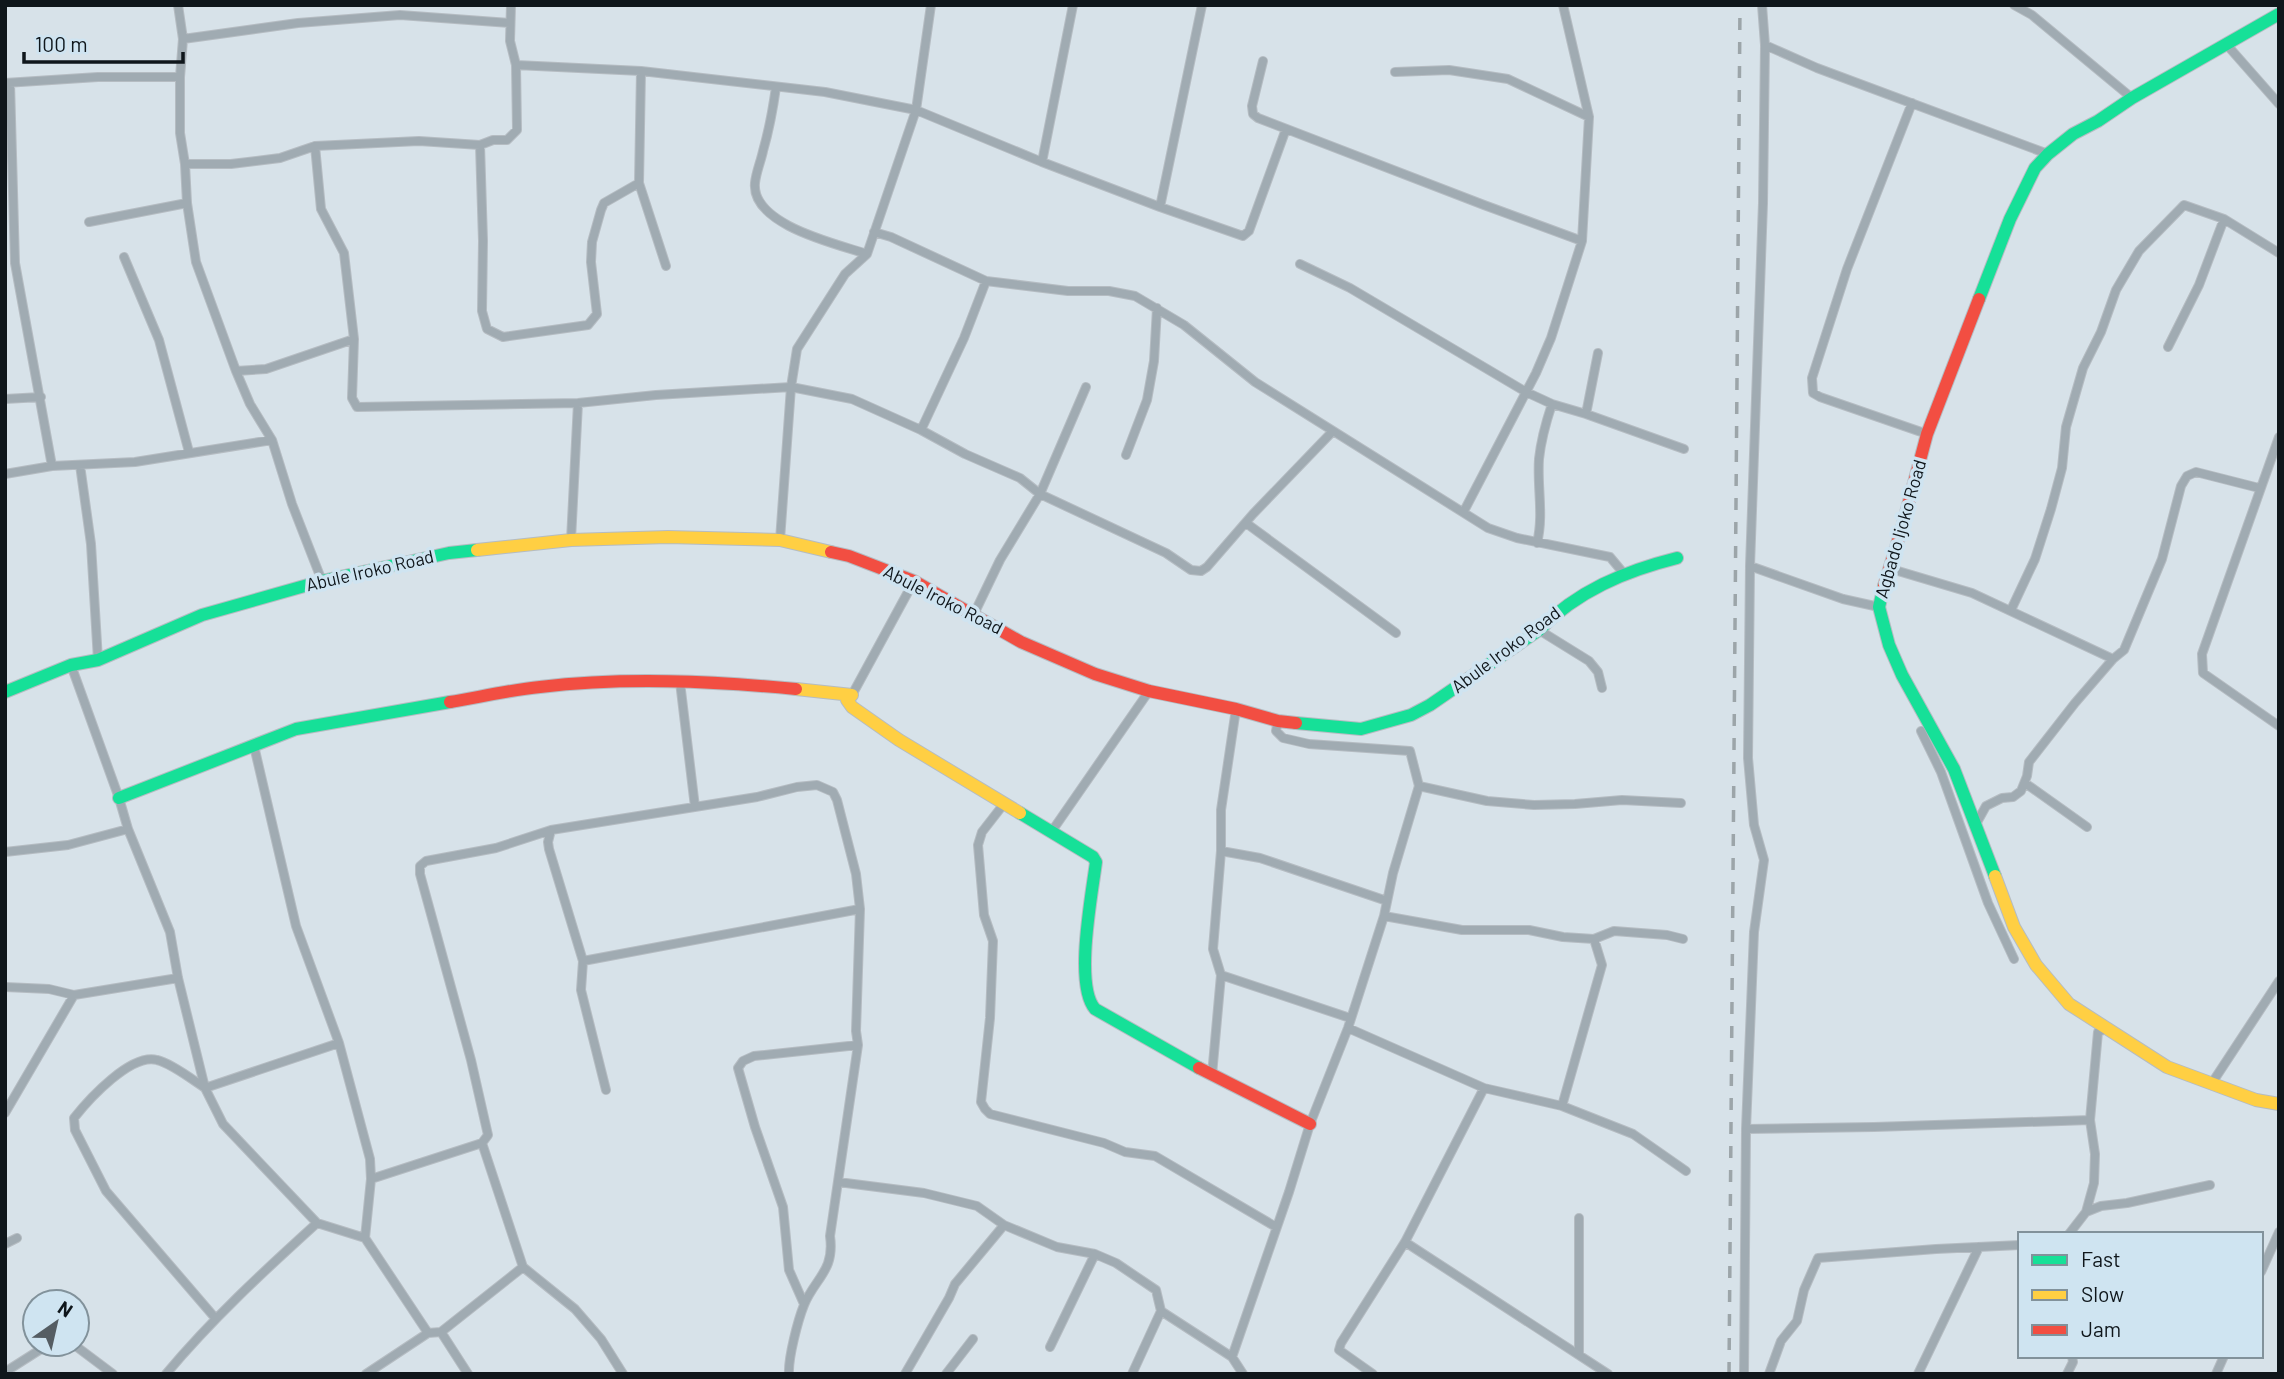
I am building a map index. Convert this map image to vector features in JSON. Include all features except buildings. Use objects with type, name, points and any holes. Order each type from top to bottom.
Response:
[{"type":"street","points":[[178,5],[183,39],[180,133],[196,262],[250,404],[272,440],[292,504],[323,581]]},
{"type":"street","points":[[185,164],[231,164],[280,158],[315,146],[419,141],[480,145],[507,140],[517,130],[516,65],[510,41],[511,5]]},
{"type":"street","points":[[780,540],[791,387],[797,348],[845,274],[867,254],[916,110],[931,5]]},
{"type":"street","points":[[1042,163],[1073,5]]},
{"type":"street","points":[[1160,207],[1202,5]]},
{"type":"street","points":[[1464,511],[1536,373],[1551,338],[1582,241],[1589,117],[1563,5]]},
{"type":"street","points":[[1744,1374],[1746,1129],[1754,932],[1763,860],[1754,825],[1748,758],[1750,566],[1758,382],[1765,45],[1762,5]]},
{"type":"street","points":[[2014,5],[2032,15],[2132,98]]},
{"type":"street","name":"Agbado Ijoko Road","points":[[2279,14],[2073,134],[2035,168],[2010,219],[1927,434],[1879,607],[1889,645],[1902,675],[1954,769],[2014,928],[2036,965],[2069,1003],[2167,1067],[2256,1100],[2279,1104]]},
{"type":"street","points":[[183,39],[298,23],[400,15],[510,23]]},
{"type":"street","points":[[1765,45],[1816,68],[2048,154]]},
{"type":"street","points":[[2227,45],[2279,104]]},
{"type":"street","points":[[1262,61],[1252,106],[1253,114],[1258,118],[1582,241]]},
{"type":"street","points":[[516,65],[641,71],[825,92],[916,110],[1042,163],[1243,236],[1249,231],[1286,129]]},
{"type":"street","points":[[1395,72],[1449,70],[1508,79],[1589,117]]},
{"type":"street","points":[[641,71],[639,183],[666,266]]},
{"type":"street","points":[[52,466],[17,271],[7,83],[99,77],[180,78]]},
{"type":"street","points":[[776,87],[771,120],[754,184],[758,197],[767,212],[782,223],[867,254]]},
{"type":"street","points":[[1912,103],[1847,269],[1812,378],[1812,393],[1927,434]]},
{"type":"street","points":[[480,145],[482,311],[487,329],[503,337],[588,326],[594,321],[597,313],[591,262],[601,210],[604,203],[639,183]]},
{"type":"street","points":[[315,146],[321,209],[344,253],[354,339],[352,398],[357,407],[578,403],[656,395],[791,387],[852,399],[1020,478],[1040,494],[1166,553],[1191,570],[1201,571],[1332,432]]},
{"type":"street","points":[[89,222],[187,203]]},
{"type":"street","points":[[2011,610],[2035,559],[2051,509],[2062,468],[2066,427],[2083,368],[2101,332],[2116,290],[2139,251],[2184,205],[2224,219],[2279,253]]},
{"type":"street","points":[[2168,347],[2199,285],[2224,219]]},
{"type":"street","points":[[874,232],[891,237],[985,281],[1068,291],[1109,291],[1135,296],[1184,325],[1255,382],[1488,528],[1537,543],[1610,557],[1625,575]]},
{"type":"street","points":[[124,257],[159,340],[189,452]]},
{"type":"street","points":[[1300,264],[1350,288],[1552,404],[1684,449]]},
{"type":"street","points":[[5,270],[17,271]]},
{"type":"street","points":[[921,430],[964,338],[985,281]]},
{"type":"street","points":[[1126,455],[1147,400],[1154,362],[1157,308]]},
{"type":"street","points":[[236,371],[266,369],[354,339]]},
{"type":"street","points":[[1586,414],[1598,353]]},
{"type":"street","points":[[974,614],[1000,560],[1040,494],[1087,387]]},
{"type":"street","points":[[5,398],[41,397]]},
{"type":"street","points":[[571,540],[578,403]]},
{"type":"street","points":[[1537,543],[1542,523],[1539,460],[1552,404]]},
{"type":"street","points":[[2279,437],[2202,654],[2203,673],[2279,726]]},
{"type":"street","points":[[5,474],[52,466],[135,462],[272,440]]},
{"type":"street","points":[[80,465],[91,544],[98,660]]},
{"type":"street","points":[[1976,824],[1986,806],[2003,798],[2013,797],[2021,791],[2029,762],[2113,659],[2124,650],[2162,559],[2181,486],[2187,476],[2196,472],[2259,488]]},
{"type":"street","points":[[1246,523],[1396,633]]},
{"type":"street","name":"Abule Iroko Road","points":[[5,692],[71,665],[98,660],[202,615],[323,581],[449,553],[571,540],[668,537],[780,540],[849,556],[914,581],[1021,642],[1077,667],[1149,691],[1236,709],[1278,721],[1361,729],[1411,715],[1439,699],[1539,630],[1568,603],[1594,587],[1659,562],[1677,558]]},
{"type":"street","points":[[1750,566],[1843,599],[1879,607]]},
{"type":"street","points":[[1888,568],[1972,593],[2113,659]]},
{"type":"street","points":[[914,581],[847,700],[862,714],[1003,805],[1093,857],[1096,862],[1086,950],[1087,995],[1095,1009],[1212,1075],[1310,1124]]},
{"type":"street","points":[[1539,630],[1589,661],[1598,672],[1602,688]]},
{"type":"street","points":[[71,665],[120,799],[128,829],[170,932],[178,978],[205,1088],[223,1124],[317,1223],[365,1238],[428,1333]]},
{"type":"street","points":[[120,799],[296,729],[538,687],[575,683],[680,682],[780,687],[852,695]]},
{"type":"street","points":[[680,682],[695,807]]},
{"type":"street","points":[[1052,831],[1149,691]]},
{"type":"street","points":[[1212,1075],[1220,975],[1213,949],[1221,851],[1221,810],[1236,709]]},
{"type":"street","points":[[1232,1357],[1310,1124],[1348,1028],[1384,916],[1393,873],[1419,786],[1410,751],[1309,744],[1283,738],[1276,731],[1278,721]]},
{"type":"street","points":[[1921,731],[1941,772],[1988,903],[2014,959]]},
{"type":"street","points":[[254,746],[296,926],[339,1043],[370,1159],[371,1179],[365,1238]]},
{"type":"street","points":[[2025,783],[2087,827]]},
{"type":"street","points":[[371,1179],[482,1143],[488,1135],[420,866],[426,861],[496,848],[551,830],[817,785],[832,792],[837,800],[856,874],[860,909],[856,1031],[858,1045],[830,1236],[832,1249],[823,1276],[804,1304],[789,1374]]},
{"type":"street","points":[[1419,786],[1487,801],[1534,805],[1622,800],[1681,803]]},
{"type":"street","points":[[1003,805],[982,831],[978,845],[985,915],[993,941],[990,1018],[981,1102],[985,1109],[990,1114],[1104,1143],[1125,1152],[1155,1156],[1276,1227]]},
{"type":"street","points":[[5,852],[68,845],[128,829]]},
{"type":"street","points":[[551,830],[549,849],[583,961],[581,990],[606,1090]]},
{"type":"street","points":[[1221,851],[1260,858],[1387,901]]},
{"type":"street","points":[[583,961],[860,909]]},
{"type":"street","points":[[1384,916],[1462,930],[1529,930],[1563,937],[1594,939],[1614,931],[1667,935],[1683,939]]},
{"type":"street","points":[[1562,1106],[1602,965],[1594,939]]},
{"type":"street","points":[[1220,975],[1350,1018]]},
{"type":"street","points":[[5,987],[49,989],[74,995],[178,978]]},
{"type":"street","points":[[2213,1083],[2279,981]]},
{"type":"street","points":[[5,1113],[74,995]]},
{"type":"street","points":[[1348,1028],[1484,1087],[1562,1106],[1633,1134],[1686,1171]]},
{"type":"street","points":[[2071,1232],[2086,1212],[2094,1183],[2095,1154],[2090,1120],[2098,1032],[2109,1028]]},
{"type":"street","points":[[216,1319],[106,1191],[75,1130],[75,1118],[85,1105],[132,1063],[144,1059],[159,1060],[205,1088],[339,1043]]},
{"type":"street","points":[[804,1304],[789,1270],[783,1207],[754,1127],[738,1068],[754,1056],[858,1045]]},
{"type":"street","points":[[1373,1374],[1339,1350],[1341,1343],[1405,1242],[1484,1087]]},
{"type":"street","points":[[1746,1129],[2090,1120]]},
{"type":"street","points":[[482,1143],[523,1267],[575,1309],[601,1339],[623,1374]]},
{"type":"street","points":[[838,1182],[938,1196],[977,1206],[1004,1225],[1057,1247],[1095,1254],[1116,1263],[1156,1290],[1161,1311],[1132,1374]]},
{"type":"street","points":[[2086,1212],[2101,1206],[2210,1185]]},
{"type":"street","points":[[1579,1218],[1579,1353]]},
{"type":"street","points":[[166,1374],[196,1337],[317,1223]]},
{"type":"street","points":[[905,1374],[955,1284],[1004,1225]]},
{"type":"street","points":[[2263,1268],[2279,1232]]},
{"type":"street","points":[[5,1244],[17,1238]]},
{"type":"street","points":[[1405,1242],[1608,1374]]},
{"type":"street","points":[[1769,1374],[1781,1341],[1797,1321],[1804,1290],[1818,1258],[2018,1245]]},
{"type":"street","points":[[1918,1374],[1979,1247]]},
{"type":"street","points":[[1050,1347],[1095,1254]]},
{"type":"street","points":[[366,1374],[428,1333],[441,1332],[523,1267]]},
{"type":"street","points":[[1161,1311],[1232,1357],[1243,1374]]},
{"type":"street","points":[[441,1332],[468,1374]]},
{"type":"street","points":[[946,1374],[973,1339]]},
{"type":"street","points":[[5,1372],[27,1358]]},
{"type":"street","points":[[91,1358],[113,1374]]},
{"type":"street","points":[[2067,1374],[2073,1358]]},
{"type":"street","points":[[2216,1374],[2223,1358]]},
{"type":"railway","points":[[1729,1374],[1740,5]]},
{"type":"traffic: fast","points":[[1979,299],[2010,219],[2035,168],[2048,154],[2073,134],[2132,98],[2279,14]]},
{"type":"traffic: fast","points":[[5,692],[71,665],[98,660],[202,615],[322,581],[449,553],[477,550]]},
{"type":"traffic: fast","points":[[1296,723],[1361,729],[1411,715],[1430,705],[1539,630],[1569,604],[1621,576],[1677,558]]},
{"type":"traffic: fast","points":[[1884,586],[1879,607],[1889,645],[1902,675],[1954,769],[1995,876]]},
{"type":"traffic: fast","points":[[119,798],[296,729],[450,702]]},
{"type":"traffic: fast","points":[[1020,813],[1093,857],[1096,862],[1085,960],[1089,997],[1095,1009],[1199,1068]]},
{"type":"traffic: slow","points":[[477,550],[571,540],[668,537],[780,540],[831,552]]},
{"type":"traffic: slow","points":[[796,689],[852,695],[847,700],[852,707],[899,740],[1020,813]]},
{"type":"traffic: slow","points":[[1995,876],[2014,927],[2036,965],[2069,1004],[2167,1067],[2256,1100],[2279,1104]]},
{"type":"traffic: jam","points":[[1884,586],[1927,434],[1979,299]]},
{"type":"traffic: jam","points":[[831,552],[849,556],[914,581],[1021,642],[1095,674],[1149,691],[1296,723]]},
{"type":"traffic: jam","points":[[450,702],[529,688],[604,682],[700,682],[796,689]]},
{"type":"traffic: jam","points":[[1199,1068],[1310,1124]]}]
